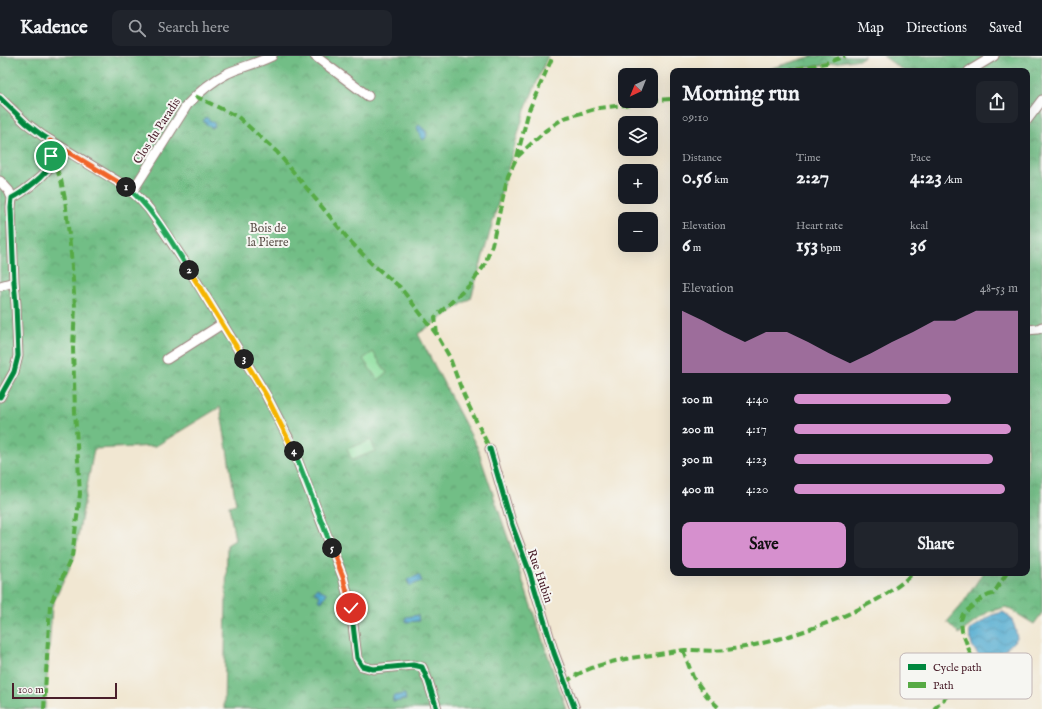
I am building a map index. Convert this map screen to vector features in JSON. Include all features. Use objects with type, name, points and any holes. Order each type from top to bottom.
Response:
[{"type":"street","name":"Clos du Paradis","points":[[132,192],[186,105],[195,96],[209,84],[229,73],[272,56]]},
{"type":"street","points":[[315,56],[368,96]]},
{"type":"street","points":[[974,68],[994,56]]},
{"type":"street","points":[[0,98],[26,122],[50,141],[132,192],[149,209],[184,261],[266,395],[289,439],[343,577],[351,608],[357,658],[362,666],[373,669],[413,664],[422,668],[437,709]]},
{"type":"street","points":[[1030,116],[1042,100]]},
{"type":"street","points":[[12,198],[19,194],[48,169],[52,158],[49,146],[50,141]]},
{"type":"street","points":[[0,181],[9,191],[12,198],[11,208],[18,356],[14,372],[0,397]]},
{"type":"street","points":[[0,286],[14,282]]},
{"type":"street","points":[[167,359],[222,324]]},
{"type":"street","points":[[1030,330],[1041,328]]},
{"type":"street","name":"Rue Hubin","points":[[490,449],[512,525],[532,579],[554,653],[575,709]]},
{"type":"green space","name":"Bois de la Pierre","points":[[0,56],[548,56],[525,110],[471,298],[418,334],[477,447],[566,709],[224,709],[227,545],[235,540],[229,506],[236,504],[220,407],[156,446],[94,449],[74,558],[52,606],[45,709],[0,709]]},
{"type":"green space","points":[[813,56],[865,56],[860,59],[802,68],[771,68]]},
{"type":"green space","points":[[883,56],[1042,56],[1042,613],[1034,624],[1006,607],[988,612],[959,634],[947,622],[961,606],[981,576],[1030,576],[1030,68],[900,68]]},
{"type":"green space","points":[[373,352],[387,373],[378,380],[363,359]]},
{"type":"green space","points":[[371,440],[375,451],[352,460],[347,449]]},
{"type":"water","points":[[206,117],[215,124],[214,127],[211,128],[203,121]]},
{"type":"water","points":[[419,125],[426,131],[427,136],[424,140],[420,136],[417,127]]},
{"type":"water","points":[[419,575],[422,581],[410,586],[407,580]]},
{"type":"water","points":[[317,588],[327,593],[322,602],[318,600],[320,596],[314,592]]},
{"type":"water","points":[[1003,612],[1009,616],[1013,622],[1017,638],[999,653],[977,653],[972,645],[970,630],[992,615]]},
{"type":"water","points":[[418,615],[419,621],[407,622],[405,620],[406,617]]},
{"type":"water","points":[[405,694],[406,700],[393,702],[393,696]]},
{"type":"marked path","points":[[517,157],[529,110],[553,56]]},
{"type":"marked path","points":[[800,68],[826,63],[845,56]]},
{"type":"marked path","points":[[195,96],[238,117],[277,152],[349,240],[372,264],[400,287],[437,335],[449,356],[464,396],[490,449]]},
{"type":"marked path","points":[[658,100],[670,99]]},
{"type":"marked path","points":[[437,335],[435,317],[471,284],[484,266],[492,245],[508,175],[517,157],[545,131],[564,118],[599,108],[618,106]]},
{"type":"marked path","points":[[44,709],[50,605],[72,556],[80,494],[73,348],[75,307],[71,254],[65,199],[61,180],[52,158]]},
{"type":"marked path","points":[[565,682],[602,664],[619,660],[685,650],[727,650],[778,639],[829,622],[853,612],[877,600],[897,587],[910,576]]},
{"type":"marked path","points":[[970,653],[962,631],[961,620],[963,614],[981,599],[993,594],[1005,576]]},
{"type":"marked path","points":[[683,650],[693,677],[707,696],[720,709]]},
{"type":"marked path","points":[[934,709],[944,699]]},
{"type":"cycle path","points":[[0,98],[26,123],[43,136],[125,186],[149,209],[184,261],[266,395],[289,439],[343,577],[351,608],[357,658],[362,666],[373,669],[413,665],[422,667],[437,709]]},
{"type":"cycle path","points":[[0,397],[14,372],[18,356],[11,208],[12,198],[34,183],[49,167],[51,163],[50,141]]},
{"type":"cycle path","points":[[490,449],[512,525],[530,573],[554,653],[575,709]]},
{"type":"route","points":[[51,156],[49,146],[50,141],[125,186],[149,209],[184,261],[266,395],[289,439],[343,577],[351,608]]}]
